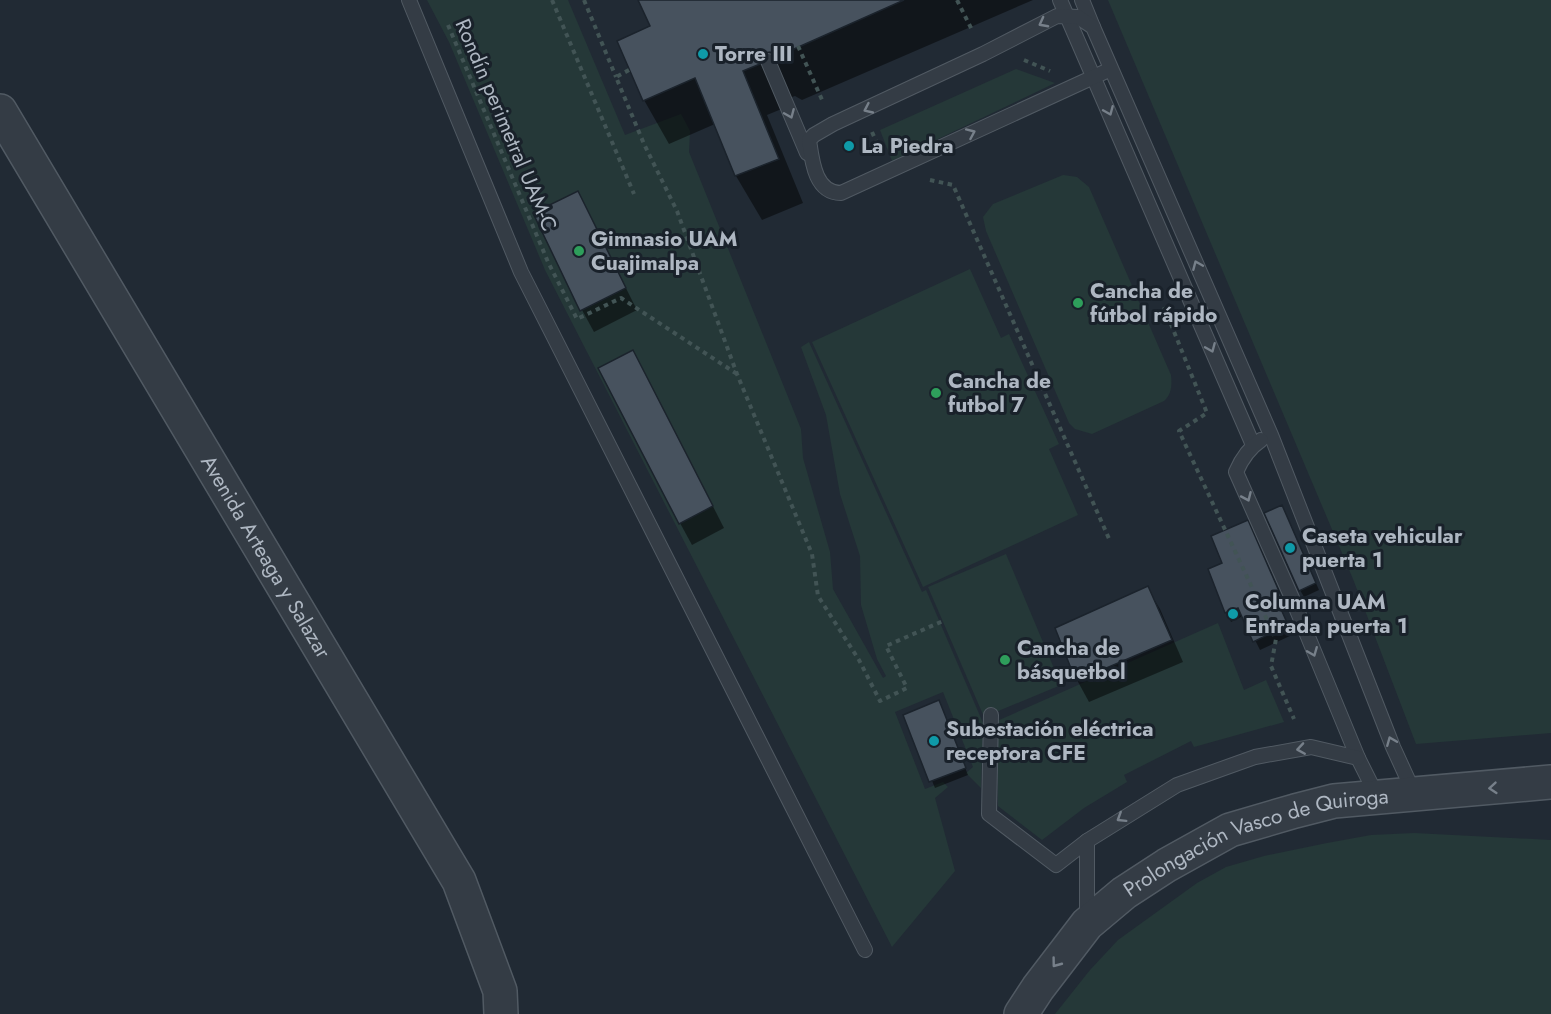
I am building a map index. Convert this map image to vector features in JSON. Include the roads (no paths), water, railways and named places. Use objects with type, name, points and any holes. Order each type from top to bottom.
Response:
[{"type":"street","name":"Avenida Arteaga y Salazar","points":[[0,111],[459,880],[500,991],[501,1014]]},
{"type":"street","name":"Prolongación Vasco de Quiroga","points":[[1021,1014],[1086,924],[1124,893],[1167,865],[1230,830],[1295,810],[1334,801],[1551,782]]},
{"type":"lane","points":[[409,0],[521,272],[865,950]]},
{"type":"lane","points":[[1060,0],[1253,445]]},
{"type":"lane","points":[[1082,0],[1271,435],[1393,747],[1415,794]]},
{"type":"lane","points":[[813,166],[809,140],[834,124],[983,54],[1057,16],[1078,16],[1093,27]]},
{"type":"lane","points":[[768,61],[813,166],[825,189],[831,193],[841,192],[889,171],[1111,69]]},
{"type":"lane","points":[[1271,435],[1253,445],[1241,459],[1236,472],[1378,797]]},
{"type":"lane","points":[[991,715],[989,814],[1056,865],[1087,840],[1177,785],[1255,757],[1311,747],[1359,758]]},
{"type":"lane","points":[[1086,924],[1087,840]]},
{"type":"place","name":"Torre III","points":[[703,54]]},
{"type":"place","name":"La Piedra","points":[[849,146]]},
{"type":"place","name":"Gimnasio UAM Cuajimalpa","points":[[579,251]]},
{"type":"place","name":"Cancha de fútbol rápido","points":[[1078,303]]},
{"type":"place","name":"Cancha de futbol 7","points":[[936,393]]},
{"type":"place","name":"Caseta vehicular puerta 1","points":[[1290,548]]},
{"type":"place","name":"Columna UAM Entrada puerta 1","points":[[1233,614]]},
{"type":"place","name":"Cancha de básquetbol","points":[[1005,660]]},
{"type":"place","name":"Subestación eléctrica receptora CFE","points":[[934,741]]}]
